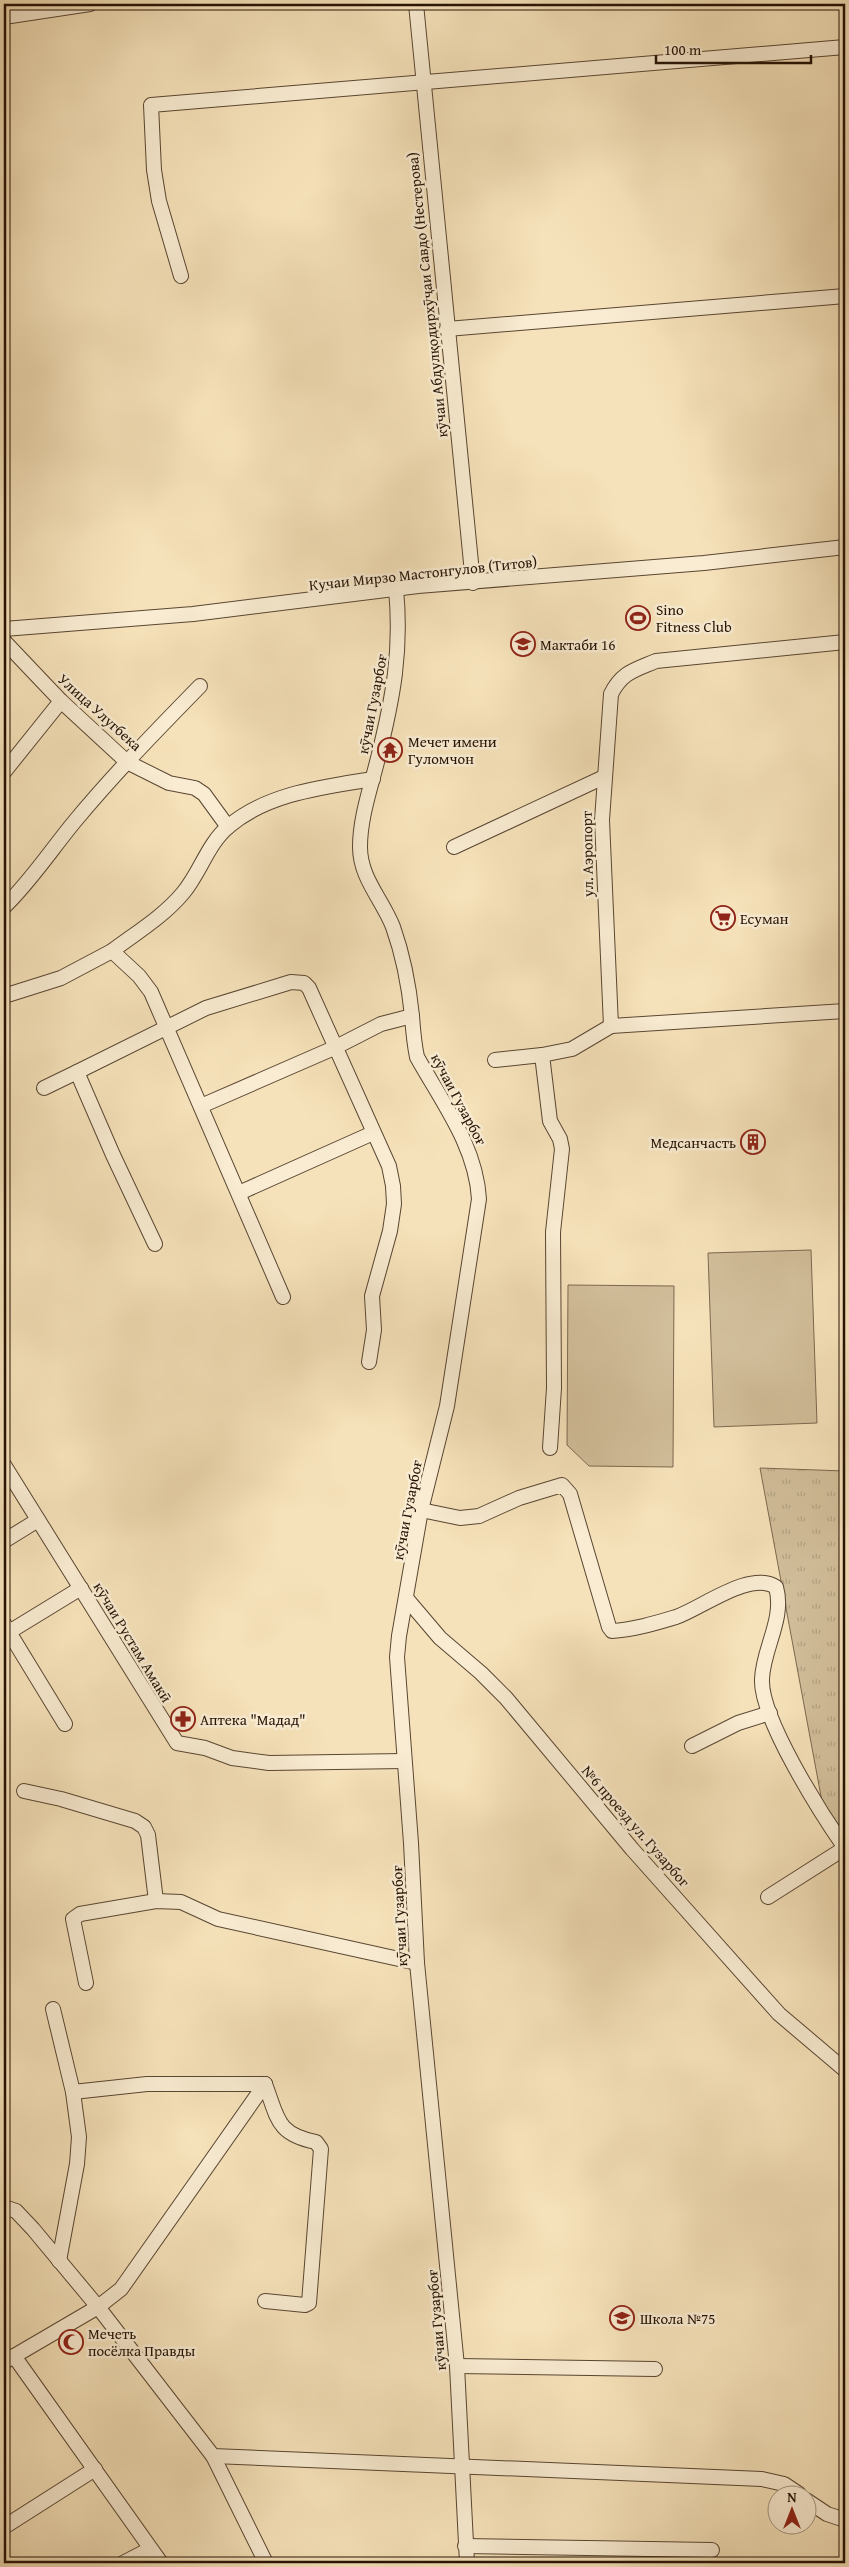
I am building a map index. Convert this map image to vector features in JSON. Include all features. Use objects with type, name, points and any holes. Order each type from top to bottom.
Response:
[{"type":"street","points":[[4,17],[90,4]]},
{"type":"street","name":"кӯчаи Абдулқодирхӯҷаи Савдо (Нестерова)","points":[[416,4],[473,582]]},
{"type":"street","points":[[181,276],[159,201],[154,170],[151,105],[845,47]]},
{"type":"street","points":[[447,329],[845,296]]},
{"type":"street","name":"Кучаи Мирзо Мастонгулов (Титов)","points":[[4,632],[193,614],[396,589],[704,563],[845,547]]},
{"type":"street","name":"кӯчаи Гузарбоғ","points":[[396,589],[399,624],[398,661],[389,713],[360,834],[361,862],[366,878],[392,926],[407,978],[413,1042],[417,1057],[466,1144],[474,1165],[479,1199],[447,1406],[421,1510],[398,1657],[417,1963],[457,2366],[467,2563]]},
{"type":"street","name":"Улица Улугбека","points":[[4,632],[61,701],[127,762],[169,782],[195,788],[204,794],[228,827]]},
{"type":"street","name":"ул. Аэропорт","points":[[611,1026],[602,820],[611,694],[618,680],[656,661],[845,642]]},
{"type":"street","points":[[4,906],[20,891],[74,821],[127,762],[200,686]]},
{"type":"street","points":[[4,772],[61,701]]},
{"type":"street","points":[[454,847],[604,777]]},
{"type":"street","points":[[4,996],[61,978],[112,951],[167,909],[184,892],[202,861],[228,827],[264,806],[310,789],[373,779]]},
{"type":"street","points":[[112,951],[138,976],[151,992],[283,1297]]},
{"type":"street","points":[[44,1088],[206,1008],[298,982],[308,988],[389,1166],[393,1186],[394,1204],[390,1231],[372,1296],[374,1330],[369,1362]]},
{"type":"street","points":[[495,1060],[542,1055],[572,1049],[611,1026],[845,1011]]},
{"type":"street","points":[[201,1106],[334,1048],[381,1024],[412,1016]]},
{"type":"street","points":[[542,1055],[550,1121],[560,1139],[562,1149],[553,1232],[554,1388],[550,1448]]},
{"type":"street","points":[[77,1072],[155,1244]]},
{"type":"street","points":[[239,1194],[373,1133]]},
{"type":"street","name":"кӯчаи Рустам Амакӣ","points":[[4,1465],[82,1588],[137,1682],[177,1743],[205,1748],[232,1758],[269,1763],[404,1761]]},
{"type":"street","points":[[421,1510],[460,1518],[479,1516],[519,1498],[562,1485],[570,1494],[606,1618],[612,1632],[677,1616],[729,1590],[747,1585],[770,1583],[776,1587],[779,1604],[762,1679],[762,1690],[777,1734],[845,1848],[768,1897]]},
{"type":"street","points":[[4,1541],[38,1520]]},
{"type":"street","points":[[65,1724],[6,1628],[82,1588]]},
{"type":"street","name":"№6 проезд ул. Гузарбог","points":[[406,1598],[440,1638],[481,1673],[506,1698],[632,1849],[779,2014],[845,2070]]},
{"type":"street","points":[[692,1746],[738,1723],[770,1713]]},
{"type":"street","points":[[24,1791],[71,1801],[135,1821],[144,1828],[148,1835],[156,1901]]},
{"type":"street","points":[[86,1983],[73,1919],[80,1914],[156,1901],[181,1902],[218,1919],[417,1963]]},
{"type":"street","points":[[53,2009],[73,2092],[80,2137],[78,2164],[59,2261]]},
{"type":"street","points":[[73,2092],[147,2084],[265,2084]]},
{"type":"street","points":[[265,2084],[280,2123],[286,2132],[297,2138],[316,2142],[321,2149],[309,2303],[305,2305],[265,2301]]},
{"type":"street","points":[[161,2563],[95,2469],[9,2359],[98,2307],[121,2289],[265,2084]]},
{"type":"street","points":[[4,2206],[16,2211],[98,2307],[213,2456],[266,2563]]},
{"type":"street","points":[[457,2366],[656,2369]]},
{"type":"street","points":[[213,2456],[762,2479],[784,2484]]},
{"type":"street","points":[[4,2527],[95,2469]]},
{"type":"street","points":[[816,2507],[827,2514],[845,2520]]},
{"type":"street","points":[[465,2546],[712,2550]]},
{"type":"street","points":[[123,2563],[150,2548]]},
{"type":"green space","points":[[811,1250],[817,1423],[714,1427],[708,1253]]},
{"type":"green space","points":[[568,1285],[674,1286],[673,1467],[589,1466],[567,1445]]},
{"type":"green space","points":[[760,1468],[845,1471],[845,1842],[823,1807]]},
{"type":"place","name":"Sino Fitness Club","points":[[638,618]]},
{"type":"place","name":"Мактаби 16","points":[[523,644]]},
{"type":"place","name":"Мечет имени Гуломчон","points":[[390,750]]},
{"type":"place","name":"Есуман","points":[[723,918]]},
{"type":"place","name":"Медсанчасть","points":[[753,1142]]},
{"type":"place","name":"Аптека \"Мадад\"","points":[[183,1719]]},
{"type":"place","name":"Школа №75","points":[[622,2318]]},
{"type":"place","name":"Мечеть посёлка Правды","points":[[71,2342]]}]
